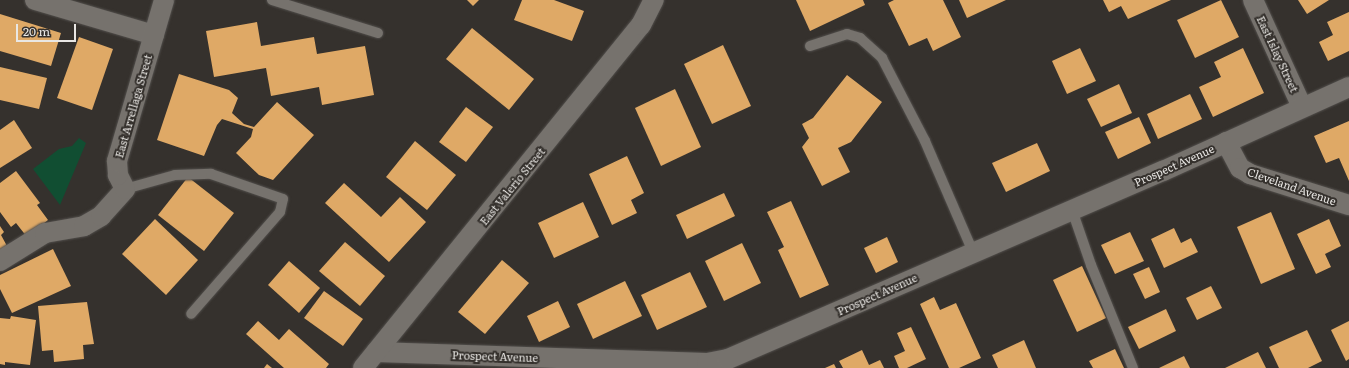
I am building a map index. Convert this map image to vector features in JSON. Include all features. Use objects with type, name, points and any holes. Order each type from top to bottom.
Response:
[{"type":"street","points":[[35,0],[154,35]]},
{"type":"street","name":"East Arrellaga Street","points":[[124,189],[118,175],[117,161],[164,0]]},
{"type":"street","name":"East Valerio Street","points":[[363,368],[640,25],[654,0]]},
{"type":"street","name":"East Islay Street","points":[[1253,0],[1302,107]]},
{"type":"street","name":"Prospect Avenue","points":[[376,352],[707,363],[728,359],[1072,210],[1349,87]]},
{"type":"street","name":"Cleveland Avenue","points":[[1226,142],[1240,168],[1250,174],[1349,205]]},
{"type":"street","points":[[0,260],[45,233],[90,223],[101,216],[124,189]]},
{"type":"lane","points":[[272,0],[378,32]]},
{"type":"lane","points":[[810,46],[847,34],[860,38],[882,58],[925,141],[973,252]]},
{"type":"lane","points":[[124,189],[175,175],[211,174],[283,199],[280,212],[191,314]]},
{"type":"lane","points":[[1072,210],[1124,349],[1134,368]]},
{"type":"green space","points":[[79,138],[86,143],[60,205],[33,169],[59,149],[72,146]]},
{"type":"building","points":[[467,0],[479,0],[473,6]]},
{"type":"building","points":[[522,0],[554,0],[584,11],[572,41],[514,20]]},
{"type":"building","points":[[796,0],[863,0],[865,5],[810,31]]},
{"type":"building","points":[[894,0],[943,0],[961,37],[933,51],[927,38],[909,46],[888,3]]},
{"type":"building","points":[[959,0],[1006,0],[967,18]]},
{"type":"building","points":[[1103,0],[1171,0],[1128,19],[1121,6],[1109,12]]},
{"type":"building","points":[[1221,0],[1239,37],[1195,58],[1177,20]]},
{"type":"building","points":[[1298,0],[1329,0],[1307,14]]},
{"type":"building","points":[[1349,12],[1349,51],[1328,61],[1319,42],[1333,35],[1327,22]]},
{"type":"building","points":[[0,14],[61,33],[51,66],[0,51]]},
{"type":"building","points":[[257,22],[261,46],[314,37],[317,54],[365,46],[374,95],[322,105],[319,87],[271,96],[266,68],[214,77],[206,31]]},
{"type":"building","points":[[472,28],[534,79],[509,110],[446,59]]},
{"type":"building","points":[[79,37],[113,49],[92,110],[57,98]]},
{"type":"building","points":[[723,45],[751,106],[712,124],[684,64]]},
{"type":"building","points":[[1080,48],[1096,81],[1067,94],[1052,61]]},
{"type":"building","points":[[1243,48],[1264,93],[1213,117],[1199,87],[1221,77],[1214,62]]},
{"type":"building","points":[[0,67],[47,78],[39,109],[0,100]]},
{"type":"building","points":[[179,74],[229,90],[238,98],[232,113],[244,124],[254,127],[277,102],[314,135],[273,180],[259,175],[236,153],[251,137],[253,129],[222,119],[217,125],[204,156],[157,140]]},
{"type":"building","points":[[847,75],[882,102],[851,142],[838,148],[850,172],[822,186],[802,147],[809,138],[802,124],[813,118]]},
{"type":"building","points":[[1119,84],[1132,113],[1101,127],[1087,99]]},
{"type":"building","points":[[675,89],[701,147],[661,166],[635,108]]},
{"type":"building","points":[[1190,94],[1202,119],[1158,139],[1147,114]]},
{"type":"building","points":[[466,107],[493,127],[466,162],[439,142]]},
{"type":"building","points":[[1139,117],[1151,143],[1118,159],[1105,132]]},
{"type":"building","points":[[14,120],[32,148],[0,168],[0,130]]},
{"type":"building","points":[[1349,121],[1349,181],[1339,158],[1326,163],[1314,136]]},
{"type":"building","points":[[415,141],[456,175],[427,210],[386,177]]},
{"type":"building","points":[[1037,143],[1050,171],[1006,192],[992,163]]},
{"type":"building","points":[[627,156],[644,193],[631,200],[637,213],[612,225],[589,174]]},
{"type":"building","points":[[16,171],[40,203],[37,205],[48,220],[27,237],[16,223],[11,227],[0,212],[0,183]]},
{"type":"building","points":[[188,177],[234,213],[204,251],[158,215]]},
{"type":"building","points":[[344,183],[381,217],[400,197],[426,222],[389,262],[325,203]]},
{"type":"building","points":[[724,193],[735,216],[687,239],[676,215]]},
{"type":"building","points":[[791,201],[829,285],[800,298],[778,250],[784,247],[767,212]]},
{"type":"building","points":[[583,202],[599,237],[554,258],[538,223]]},
{"type":"building","points":[[1271,212],[1295,269],[1261,284],[1237,227]]},
{"type":"building","points":[[155,219],[198,260],[166,295],[122,254]]},
{"type":"building","points":[[1329,219],[1341,246],[1325,254],[1331,267],[1316,274],[1297,234]]},
{"type":"building","points":[[0,226],[4,232],[1,235],[7,246],[0,250]]},
{"type":"building","points":[[1174,228],[1181,243],[1191,238],[1198,252],[1164,268],[1151,239]]},
{"type":"building","points":[[1130,232],[1144,261],[1115,274],[1101,245]]},
{"type":"building","points":[[887,237],[898,262],[876,273],[864,248]]},
{"type":"building","points":[[345,242],[385,276],[360,306],[319,271]]},
{"type":"building","points":[[742,243],[761,283],[724,301],[705,261]]},
{"type":"building","points":[[53,249],[71,286],[12,313],[0,289],[0,275]]},
{"type":"building","points":[[502,260],[529,283],[485,334],[458,312]]},
{"type":"building","points":[[289,261],[320,288],[299,313],[268,285]]},
{"type":"building","points":[[1082,266],[1106,318],[1077,332],[1053,280]]},
{"type":"building","points":[[1149,267],[1160,292],[1145,299],[1133,274]]},
{"type":"building","points":[[690,272],[707,307],[657,330],[641,295]]},
{"type":"building","points":[[625,281],[642,316],[593,339],[577,304]]},
{"type":"building","points":[[1211,286],[1222,308],[1197,320],[1186,298]]},
{"type":"building","points":[[324,291],[363,319],[343,346],[304,318]]},
{"type":"building","points":[[934,297],[940,310],[956,303],[981,358],[959,368],[949,368],[920,304]]},
{"type":"building","points":[[558,301],[570,327],[539,342],[527,316]]},
{"type":"building","points":[[87,302],[94,344],[83,345],[84,359],[54,362],[53,350],[42,351],[38,306]]},
{"type":"building","points":[[1166,309],[1176,331],[1139,349],[1128,327]]},
{"type":"building","points":[[11,316],[36,320],[30,365],[5,362],[5,365],[0,364],[0,318],[10,319]]},
{"type":"building","points":[[258,321],[279,340],[289,329],[329,364],[326,368],[284,368],[246,334]]},
{"type":"building","points":[[1349,321],[1349,359],[1346,361],[1331,330]]},
{"type":"building","points":[[911,327],[926,359],[907,368],[899,368],[894,356],[905,351],[897,333]]},
{"type":"building","points":[[1307,330],[1322,361],[1308,368],[1279,368],[1269,347]]},
{"type":"building","points":[[1024,340],[1036,368],[998,368],[992,355]]},
{"type":"building","points":[[1115,349],[1124,368],[1093,368],[1089,361]]},
{"type":"building","points":[[862,350],[869,365],[880,360],[884,368],[843,368],[839,361]]},
{"type":"building","points":[[1258,352],[1266,368],[1225,368]]},
{"type":"building","points":[[1184,356],[1190,368],[1159,368]]},
{"type":"building","points":[[267,364],[272,368],[264,368]]},
{"type":"building","points":[[834,364],[836,368],[825,368]]}]
